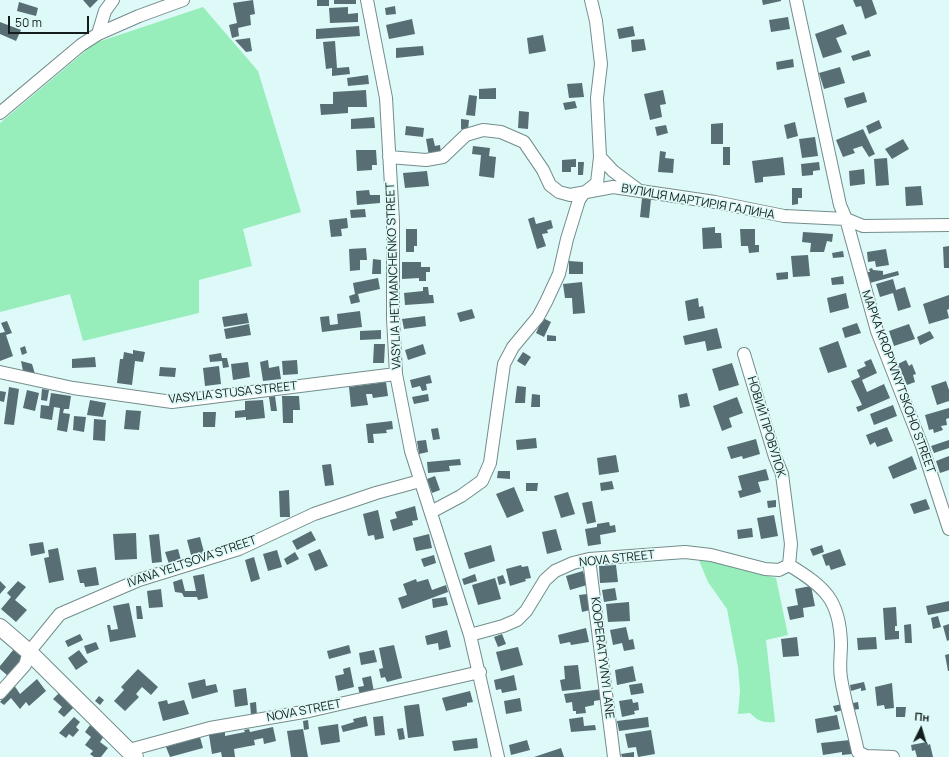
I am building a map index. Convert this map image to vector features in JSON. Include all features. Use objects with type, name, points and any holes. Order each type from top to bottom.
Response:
[{"type":"main road","points":[[0,627],[29,652],[132,754]]},
{"type":"street","points":[[98,34],[105,11],[113,0]]},
{"type":"street","points":[[0,113],[81,45],[98,34],[139,16],[183,0]]},
{"type":"street","name":"VASYLIA HETMANCHENKO STREET","points":[[367,0],[386,98],[393,221],[393,318],[396,374],[411,452],[432,512],[470,635],[480,672],[498,757]]},
{"type":"street","points":[[432,512],[461,496],[482,481],[490,463],[504,364],[513,347],[538,317],[546,302],[559,274],[573,219],[582,194],[597,183],[600,157],[597,98],[602,64],[596,21],[591,0]]},
{"type":"street","name":"МАРКА KROPYVNYTSKOHO STREET","points":[[796,0],[840,205],[846,219],[877,330],[922,446],[949,529]]},
{"type":"street","name":"ВУЛИЦЯ МАРТИРІЯ ГАЛИНА","points":[[390,157],[426,160],[443,157],[466,135],[483,130],[501,132],[524,142],[543,170],[550,185],[559,192],[570,195],[614,187],[715,202],[784,216],[846,219],[863,226],[949,225]]},
{"type":"street","points":[[600,157],[613,171],[637,190]]},
{"type":"street","name":"НОВИЙ ПРОВУЛОК","points":[[744,354],[775,457],[782,474],[791,544],[789,565]]},
{"type":"street","name":"VASYLIA STUSA STREET","points":[[0,372],[74,388],[172,402],[396,374]]},
{"type":"street","name":"IVANA YELTSOVA STREET","points":[[0,693],[26,665],[29,652],[60,614],[139,580],[239,549],[314,514],[376,492],[420,481]]},
{"type":"street","name":"NOVA STREET","points":[[470,635],[503,626],[516,620],[526,611],[545,580],[555,571],[573,563],[589,559],[685,552],[711,555],[765,569],[779,570],[789,565]]},
{"type":"street","name":"KOOPERATYVNYI LANE","points":[[589,559],[614,757]]},
{"type":"street","points":[[789,565],[808,576],[824,591],[832,601],[838,613],[840,630],[840,676],[858,752],[866,756],[893,757]]},
{"type":"street","name":"NOVA STREET","points":[[132,754],[210,728],[309,712],[480,672]]},
{"type":"green space","points":[[203,7],[258,71],[301,212],[243,229],[252,266],[199,280],[199,313],[83,341],[70,294],[0,312],[0,123],[95,43]]},
{"type":"green space","points":[[698,558],[776,578],[788,635],[766,640],[775,722],[761,721],[750,713],[738,714],[740,691],[738,667],[727,609],[708,582]]},
{"type":"building","points":[[83,0],[98,0],[90,8]]},
{"type":"building","points":[[253,0],[255,14],[250,15],[251,25],[238,28],[239,36],[232,38],[229,25],[237,23],[233,3]]},
{"type":"building","points":[[317,0],[329,0],[329,6],[317,6]]},
{"type":"building","points":[[334,0],[356,0],[356,4],[334,4]]},
{"type":"building","points":[[762,0],[781,0],[781,1],[763,5]]},
{"type":"building","points":[[853,0],[872,0],[877,14],[865,19],[861,6],[856,7]]},
{"type":"building","points":[[19,2],[38,8],[36,16],[17,11]]},
{"type":"building","points":[[395,6],[396,14],[386,15],[385,8]]},
{"type":"building","points":[[348,7],[348,14],[358,13],[358,22],[330,23],[329,8]]},
{"type":"building","points":[[788,17],[790,29],[771,32],[769,20]]},
{"type":"building","points":[[412,19],[415,34],[389,39],[386,25]]},
{"type":"building","points":[[0,22],[21,30],[16,41],[0,34]]},
{"type":"building","points":[[843,24],[847,34],[836,38],[842,52],[823,58],[815,34]]},
{"type":"building","points":[[359,26],[360,36],[316,39],[316,29]]},
{"type":"building","points":[[633,26],[635,36],[619,39],[617,29]]},
{"type":"building","points":[[543,35],[546,51],[529,54],[527,38]]},
{"type":"building","points":[[250,38],[252,51],[246,52],[235,40]]},
{"type":"building","points":[[644,39],[646,50],[632,52],[631,40]]},
{"type":"building","points":[[335,41],[337,68],[349,67],[350,74],[332,76],[332,68],[326,69],[323,42]]},
{"type":"building","points":[[423,46],[424,55],[396,58],[396,48]]},
{"type":"building","points":[[869,50],[871,56],[853,61],[851,56]]},
{"type":"building","points":[[793,59],[794,67],[777,70],[776,62]]},
{"type":"building","points":[[840,67],[845,83],[824,89],[819,73]]},
{"type":"building","points":[[368,75],[369,84],[348,86],[347,78]]},
{"type":"building","points":[[582,83],[584,97],[569,98],[567,84]]},
{"type":"building","points":[[496,88],[496,99],[479,99],[479,89]]},
{"type":"building","points":[[366,90],[367,107],[348,107],[348,113],[321,115],[320,104],[333,104],[333,92]]},
{"type":"building","points":[[663,90],[666,104],[660,105],[662,117],[650,120],[644,94]]},
{"type":"building","points":[[864,92],[867,102],[847,108],[844,98]]},
{"type":"building","points":[[469,95],[477,96],[475,116],[466,115]]},
{"type":"building","points":[[575,101],[577,108],[565,110],[563,103]]},
{"type":"building","points":[[519,111],[529,112],[528,129],[518,128]]},
{"type":"building","points":[[374,117],[375,128],[351,129],[351,119]]},
{"type":"building","points":[[461,119],[469,120],[468,130],[461,129]]},
{"type":"building","points":[[879,120],[882,128],[869,134],[866,126]]},
{"type":"building","points":[[795,122],[798,136],[787,139],[784,125]]},
{"type":"building","points":[[723,123],[723,144],[711,144],[711,124]]},
{"type":"building","points":[[666,125],[668,133],[657,136],[655,127]]},
{"type":"building","points":[[406,126],[424,128],[423,137],[405,135]]},
{"type":"building","points":[[863,129],[875,154],[869,157],[862,146],[853,149],[855,153],[843,157],[836,140]]},
{"type":"building","points":[[815,137],[818,156],[802,158],[799,139]]},
{"type":"building","points":[[433,138],[435,146],[440,145],[441,154],[429,156],[426,139]]},
{"type":"building","points":[[903,139],[909,149],[892,159],[885,149]]},
{"type":"building","points":[[473,146],[490,148],[489,156],[496,157],[494,178],[479,176],[481,155],[472,154]]},
{"type":"building","points":[[723,147],[730,147],[730,165],[723,165]]},
{"type":"building","points":[[356,150],[376,150],[377,165],[372,165],[372,170],[357,171]]},
{"type":"building","points":[[660,151],[666,152],[665,158],[674,159],[673,173],[658,172]]},
{"type":"building","points":[[783,157],[785,175],[763,177],[763,182],[755,183],[752,161]]},
{"type":"building","points":[[887,158],[889,185],[876,186],[874,159]]},
{"type":"building","points":[[576,159],[576,167],[571,167],[571,172],[562,172],[562,160]]},
{"type":"building","points":[[578,162],[584,162],[583,175],[578,175]]},
{"type":"building","points":[[819,162],[820,170],[813,171],[813,175],[802,176],[801,164]]},
{"type":"building","points":[[864,169],[865,184],[850,186],[849,171]]},
{"type":"building","points":[[427,171],[429,186],[405,188],[403,173]]},
{"type":"building","points":[[921,186],[923,205],[906,206],[905,187]]},
{"type":"building","points":[[792,188],[802,188],[802,198],[798,198],[798,204],[792,205]]},
{"type":"building","points":[[369,190],[370,195],[380,195],[380,203],[357,205],[356,191]]},
{"type":"building","points":[[642,198],[651,199],[649,218],[640,217]]},
{"type":"building","points":[[365,209],[366,217],[351,218],[350,210]]},
{"type":"building","points":[[534,217],[536,224],[551,220],[553,228],[547,230],[548,233],[542,234],[546,246],[537,249],[528,219]]},
{"type":"building","points":[[347,218],[348,228],[341,229],[342,236],[331,237],[329,220]]},
{"type":"building","points":[[715,227],[715,233],[721,233],[722,248],[703,249],[702,228]]},
{"type":"building","points":[[406,229],[417,229],[417,246],[414,246],[414,252],[406,252]]},
{"type":"building","points":[[740,229],[755,229],[755,245],[759,245],[759,252],[749,253],[748,246],[741,246]]},
{"type":"building","points":[[803,232],[833,234],[832,242],[827,241],[824,252],[810,252],[811,243],[802,242]]},
{"type":"building","points":[[949,246],[949,268],[944,268],[943,247]]},
{"type":"building","points":[[366,248],[367,260],[360,260],[360,270],[350,271],[349,249]]},
{"type":"building","points":[[886,249],[889,265],[876,267],[875,261],[868,262],[867,252]]},
{"type":"building","points":[[843,251],[844,257],[833,258],[832,253]]},
{"type":"building","points":[[808,255],[810,276],[793,277],[791,256]]},
{"type":"building","points":[[373,259],[381,260],[381,274],[372,274]]},
{"type":"building","points":[[569,261],[583,262],[583,274],[569,274]]},
{"type":"building","points":[[402,262],[421,262],[421,267],[430,267],[430,272],[426,272],[426,281],[419,281],[419,278],[402,279]]},
{"type":"building","points":[[872,268],[873,270],[883,271],[883,275],[898,271],[899,275],[870,283],[867,272],[870,272],[869,269]]},
{"type":"building","points":[[788,272],[788,279],[777,280],[776,273]]},
{"type":"building","points":[[843,276],[844,284],[832,285],[831,278]]},
{"type":"building","points":[[378,278],[380,289],[358,294],[360,302],[351,304],[349,296],[355,294],[353,283]]},
{"type":"building","points":[[893,279],[896,290],[905,287],[911,307],[898,311],[893,293],[880,297],[876,284]]},
{"type":"building","points":[[582,282],[585,313],[573,314],[572,298],[565,298],[563,284]]},
{"type":"building","points":[[423,287],[428,287],[429,295],[433,295],[434,303],[405,305],[404,293],[423,291]]},
{"type":"building","points":[[846,293],[849,308],[830,313],[827,298]]},
{"type":"building","points":[[949,295],[949,309],[947,310],[949,318],[929,324],[923,304]]},
{"type":"building","points":[[698,298],[699,307],[703,306],[705,318],[688,321],[685,301]]},
{"type":"building","points":[[472,309],[475,318],[460,322],[457,313]]},
{"type":"building","points":[[360,311],[362,327],[322,332],[320,317],[329,316],[330,325],[338,324],[337,314]]},
{"type":"building","points":[[247,313],[249,323],[224,327],[222,317]]},
{"type":"building","points":[[425,316],[426,326],[404,329],[402,319]]},
{"type":"building","points":[[543,318],[551,322],[544,337],[536,333]]},
{"type":"building","points":[[7,321],[12,333],[6,335],[13,356],[0,361],[0,333],[5,332],[1,323]]},
{"type":"building","points":[[857,323],[861,333],[845,338],[842,328]]},
{"type":"building","points":[[249,324],[251,335],[226,339],[224,329]]},
{"type":"building","points":[[909,324],[915,339],[894,346],[889,331]]},
{"type":"building","points":[[717,328],[722,348],[707,351],[705,341],[685,345],[683,336]]},
{"type":"building","points":[[381,330],[381,339],[360,340],[360,331]]},
{"type":"building","points":[[930,331],[934,338],[920,345],[917,337]]},
{"type":"building","points":[[547,335],[556,336],[556,341],[547,341]]},
{"type":"building","points":[[838,341],[847,367],[828,373],[819,348]]},
{"type":"building","points":[[374,344],[385,344],[384,363],[373,363]]},
{"type":"building","points":[[423,344],[426,354],[408,360],[405,350]]},
{"type":"building","points":[[25,346],[27,353],[22,355],[20,348]]},
{"type":"building","points":[[133,350],[145,352],[143,362],[135,361],[132,385],[117,383],[120,359],[123,359],[124,352],[133,354]]},
{"type":"building","points":[[523,352],[531,357],[525,366],[517,361]]},
{"type":"building","points":[[221,353],[222,358],[227,358],[229,367],[223,368],[222,361],[210,362],[209,355]]},
{"type":"building","points":[[95,357],[96,367],[72,368],[72,359]]},
{"type":"building","points":[[871,359],[877,373],[862,380],[867,392],[884,384],[890,398],[858,412],[856,407],[862,405],[851,381],[860,377],[857,370],[866,366],[864,362]]},
{"type":"building","points":[[268,360],[269,368],[279,366],[281,379],[263,381],[260,362]]},
{"type":"building","points":[[297,360],[298,374],[283,375],[282,361]]},
{"type":"building","points":[[906,360],[909,366],[912,364],[916,374],[913,375],[915,382],[907,385],[898,364]]},
{"type":"building","points":[[21,361],[32,364],[35,374],[23,371]]},
{"type":"building","points":[[248,362],[250,377],[233,380],[231,364]]},
{"type":"building","points":[[732,363],[739,385],[719,391],[712,369]]},
{"type":"building","points":[[219,366],[221,384],[205,386],[203,368]]},
{"type":"building","points":[[160,367],[176,368],[175,377],[159,376]]},
{"type":"building","points":[[430,375],[432,383],[426,384],[427,390],[422,391],[420,386],[412,388],[410,380]]},
{"type":"building","points":[[946,381],[949,390],[949,401],[937,405],[931,386]]},
{"type":"building","points":[[386,382],[388,396],[373,398],[372,394],[366,394],[368,405],[351,407],[349,387]]},
{"type":"building","points":[[517,386],[526,387],[525,403],[515,403]]},
{"type":"building","points":[[9,387],[19,389],[14,425],[4,424]]},
{"type":"building","points":[[42,389],[49,390],[47,401],[41,400]]},
{"type":"building","points":[[27,390],[39,393],[35,411],[23,408]]},
{"type":"building","points":[[0,391],[6,392],[4,402],[0,401]]},
{"type":"building","points":[[51,393],[71,396],[69,409],[64,409],[63,413],[70,414],[67,432],[57,430],[60,408],[54,407],[52,420],[40,418],[41,405],[49,406]]},
{"type":"building","points":[[687,393],[690,406],[680,408],[678,395]]},
{"type":"building","points":[[428,394],[429,401],[414,404],[412,397]]},
{"type":"building","points":[[532,394],[540,395],[540,407],[531,407]]},
{"type":"building","points":[[275,396],[277,411],[271,411],[269,397]]},
{"type":"building","points":[[282,396],[299,396],[300,410],[293,410],[293,423],[283,423]]},
{"type":"building","points":[[737,397],[743,413],[729,418],[732,427],[722,431],[713,406]]},
{"type":"building","points":[[90,400],[106,403],[103,417],[87,415]]},
{"type":"building","points":[[263,400],[265,418],[246,420],[246,417],[235,418],[235,411],[245,410],[245,401]]},
{"type":"building","points":[[893,405],[897,416],[874,425],[870,414]]},
{"type":"building","points":[[949,408],[949,418],[946,419],[947,425],[941,426],[943,430],[934,433],[933,429],[929,430],[925,415]]},
{"type":"building","points":[[126,410],[141,411],[139,430],[124,429]]},
{"type":"building","points":[[203,412],[216,412],[215,427],[203,427]]},
{"type":"building","points":[[74,416],[86,417],[84,432],[73,430]]},
{"type":"building","points":[[94,419],[106,420],[105,441],[93,440]]},
{"type":"building","points":[[392,421],[393,429],[386,430],[387,433],[373,434],[374,443],[368,443],[366,424]]},
{"type":"building","points":[[887,427],[893,441],[877,447],[875,442],[870,445],[866,435]]},
{"type":"building","points":[[438,428],[440,439],[433,440],[431,429]]},
{"type":"building","points":[[536,438],[537,448],[517,450],[516,440]]},
{"type":"building","points":[[756,439],[760,454],[743,459],[742,456],[731,459],[727,447]]},
{"type":"building","points":[[426,440],[428,452],[419,454],[417,441]]},
{"type":"building","points":[[949,440],[949,448],[934,453],[931,446]]},
{"type":"building","points":[[616,455],[619,472],[599,475],[597,458]]},
{"type":"building","points":[[912,456],[917,469],[893,479],[888,467]]},
{"type":"building","points":[[949,456],[949,470],[940,473],[936,461]]},
{"type":"building","points":[[460,459],[461,465],[449,466],[450,471],[428,473],[427,462]]},
{"type":"building","points":[[331,464],[334,485],[325,486],[322,465]]},
{"type":"building","points":[[766,469],[769,480],[758,482],[761,492],[740,498],[738,491],[742,490],[738,476]]},
{"type":"building","points":[[498,471],[510,471],[510,479],[497,478]]},
{"type":"building","points":[[435,476],[440,490],[432,493],[427,479]]},
{"type":"building","points":[[612,481],[614,489],[601,491],[600,483]]},
{"type":"building","points":[[526,483],[538,483],[537,491],[526,491]]},
{"type":"building","points":[[514,487],[524,511],[507,518],[496,494]]},
{"type":"building","points":[[289,490],[290,517],[280,517],[279,491]]},
{"type":"building","points":[[568,492],[575,514],[561,518],[554,496]]},
{"type":"building","points":[[926,499],[930,509],[914,514],[910,504]]},
{"type":"building","points":[[776,500],[776,507],[768,508],[767,501]]},
{"type":"building","points":[[592,501],[596,522],[587,524],[582,503]]},
{"type":"building","points":[[415,506],[418,520],[412,521],[413,525],[393,531],[390,520],[397,518],[395,512]]},
{"type":"building","points":[[378,510],[384,538],[375,540],[374,535],[368,536],[363,514]]},
{"type":"building","points":[[774,515],[778,536],[761,539],[757,518]]},
{"type":"building","points":[[609,522],[610,526],[615,525],[616,532],[600,535],[601,544],[588,546],[585,529],[597,527],[597,524]]},
{"type":"building","points":[[752,528],[753,537],[738,539],[737,530]]},
{"type":"building","points":[[556,529],[562,550],[547,554],[542,532]]},
{"type":"building","points":[[311,531],[316,540],[297,550],[292,541]]},
{"type":"building","points":[[136,533],[137,559],[115,560],[113,534]]},
{"type":"building","points":[[159,534],[162,562],[152,563],[149,535]]},
{"type":"building","points":[[429,534],[432,548],[416,551],[413,538]]},
{"type":"building","points":[[200,537],[204,552],[191,555],[187,540]]},
{"type":"building","points":[[43,542],[45,553],[31,556],[29,544]]},
{"type":"building","points":[[491,545],[495,561],[469,569],[464,553]]},
{"type":"building","points":[[822,545],[824,552],[813,556],[810,549]]},
{"type":"building","points":[[58,548],[64,580],[49,583],[44,558],[49,557],[48,550]]},
{"type":"building","points":[[178,549],[181,560],[169,564],[165,552]]},
{"type":"building","points":[[320,549],[328,566],[315,571],[308,554]]},
{"type":"building","points":[[840,549],[846,565],[831,570],[829,565],[826,566],[822,555]]},
{"type":"building","points":[[277,550],[282,567],[268,571],[263,554]]},
{"type":"building","points":[[295,552],[299,559],[287,565],[284,559]]},
{"type":"building","points":[[434,555],[436,563],[424,567],[421,559]]},
{"type":"building","points":[[254,557],[260,579],[251,582],[245,560]]},
{"type":"building","points":[[521,565],[522,567],[528,566],[531,578],[525,579],[526,581],[510,586],[506,569]]},
{"type":"building","points":[[616,565],[618,582],[600,583],[599,566]]},
{"type":"building","points":[[96,567],[99,585],[85,587],[84,583],[80,583],[77,570]]},
{"type":"building","points":[[583,571],[587,585],[570,590],[566,576]]},
{"type":"building","points":[[204,574],[208,598],[198,600],[197,597],[184,597],[182,593],[175,592],[173,582],[182,579],[185,591],[196,591],[193,576]]},
{"type":"building","points":[[475,574],[477,581],[464,585],[462,579]]},
{"type":"building","points":[[503,575],[506,583],[499,585],[497,577]]},
{"type":"building","points":[[495,578],[501,599],[478,605],[472,585]]},
{"type":"building","points":[[416,579],[417,582],[428,579],[432,590],[446,585],[448,592],[402,609],[398,598],[407,595],[403,584]]},
{"type":"building","points":[[0,581],[6,587],[0,594]]},
{"type":"building","points":[[18,581],[26,587],[15,600],[27,610],[16,622],[1,609],[11,597],[7,593]]},
{"type":"building","points":[[811,586],[815,606],[803,608],[804,617],[790,620],[787,607],[798,605],[795,589]]},
{"type":"building","points":[[615,588],[617,600],[604,602],[602,590]]},
{"type":"building","points":[[161,589],[163,607],[149,608],[147,591]]},
{"type":"building","points":[[587,594],[590,610],[582,612],[579,595]]},
{"type":"building","points":[[446,597],[448,605],[433,608],[432,599]]},
{"type":"building","points":[[949,601],[949,611],[928,615],[926,606]]},
{"type":"building","points":[[629,602],[630,621],[608,622],[606,604]]},
{"type":"building","points":[[129,603],[136,637],[110,642],[107,625],[110,625],[111,630],[118,629],[113,606]]},
{"type":"building","points":[[136,606],[141,606],[143,619],[137,619]]},
{"type":"building","points":[[896,607],[897,626],[895,626],[895,631],[899,631],[899,639],[885,640],[883,608]]},
{"type":"building","points":[[938,616],[941,627],[933,629],[931,618]]},
{"type":"building","points":[[911,624],[912,643],[905,643],[904,625]]},
{"type":"building","points":[[949,624],[949,640],[947,641],[943,626]]},
{"type":"building","points":[[626,627],[629,640],[633,639],[635,649],[624,651],[622,643],[613,645],[610,630]]},
{"type":"building","points":[[586,628],[589,642],[571,645],[570,642],[560,644],[558,635]]},
{"type":"building","points":[[447,630],[451,647],[439,650],[438,643],[427,645],[425,636]]},
{"type":"building","points":[[80,634],[83,640],[68,647],[65,641]]},
{"type":"building","points":[[502,634],[506,644],[498,647],[494,637]]},
{"type":"building","points":[[797,637],[799,656],[783,657],[781,639]]},
{"type":"building","points":[[876,637],[877,649],[858,650],[857,638]]},
{"type":"building","points":[[96,642],[99,649],[87,654],[84,646]]},
{"type":"building","points":[[349,645],[351,653],[329,659],[327,651]]},
{"type":"building","points":[[394,645],[402,678],[387,682],[385,677],[381,678],[379,669],[383,668],[379,648]]},
{"type":"building","points":[[518,647],[523,665],[501,671],[496,652]]},
{"type":"building","points":[[14,649],[23,657],[8,676],[0,669],[0,666]]},
{"type":"building","points":[[79,650],[88,662],[76,670],[68,658]]},
{"type":"building","points":[[374,650],[377,662],[361,665],[359,653]]},
{"type":"building","points":[[949,654],[949,671],[948,671],[945,655]]},
{"type":"building","points":[[578,665],[581,689],[562,691],[560,680],[565,679],[564,666]]},
{"type":"building","points":[[633,666],[636,681],[617,685],[615,670]]},
{"type":"building","points":[[350,667],[354,687],[338,691],[335,676],[344,674],[343,669]]},
{"type":"building","points":[[138,669],[158,687],[151,695],[142,687],[136,694],[139,697],[125,711],[114,701],[124,690],[121,687]]},
{"type":"building","points":[[514,675],[517,690],[502,693],[501,689],[496,690],[494,680]]},
{"type":"building","points":[[371,676],[374,692],[360,695],[358,687],[364,686],[362,678]]},
{"type":"building","points":[[37,679],[46,691],[29,706],[26,702],[20,709],[11,698],[4,705],[0,702],[14,685],[20,694]]},
{"type":"building","points":[[205,679],[206,686],[216,684],[218,692],[192,699],[188,683]]},
{"type":"building","points":[[864,682],[866,690],[861,691],[861,688],[851,691],[850,685]]},
{"type":"building","points":[[642,683],[644,693],[631,695],[629,685]]},
{"type":"building","points":[[892,683],[894,708],[885,709],[884,705],[877,706],[875,687]]},
{"type":"building","points":[[246,688],[248,705],[235,707],[233,690]]},
{"type":"building","points":[[602,689],[603,695],[600,696],[600,700],[594,701],[594,705],[585,707],[586,713],[576,714],[576,711],[573,711],[572,702],[566,703],[564,694]]},
{"type":"building","points":[[470,691],[473,702],[467,703],[467,706],[446,711],[442,698]]},
{"type":"building","points":[[59,693],[75,706],[64,717],[58,712],[62,707],[53,699]]},
{"type":"building","points":[[99,696],[104,700],[100,705],[95,701]]},
{"type":"building","points":[[520,698],[522,711],[506,714],[504,701]]},
{"type":"building","points":[[632,699],[633,703],[638,702],[639,710],[634,711],[635,714],[622,717],[619,701]]},
{"type":"building","points":[[167,700],[168,704],[184,700],[189,714],[163,721],[158,702]]},
{"type":"building","points":[[256,702],[257,715],[251,715],[250,703]]},
{"type":"building","points":[[858,702],[859,709],[853,710],[853,703]]},
{"type":"building","points":[[419,704],[424,736],[408,738],[404,706]]},
{"type":"building","points":[[842,704],[843,710],[835,712],[833,706]]},
{"type":"building","points":[[896,707],[906,707],[905,717],[896,717]]},
{"type":"building","points":[[837,715],[840,729],[817,733],[815,719]]},
{"type":"building","points":[[366,716],[368,726],[343,732],[341,726],[354,722],[353,719]]},
{"type":"building","points":[[383,716],[385,735],[375,736],[373,717]]},
{"type":"building","points":[[74,717],[80,722],[76,727],[79,730],[73,737],[69,734],[66,738],[59,733]]},
{"type":"building","points":[[583,717],[584,726],[595,725],[596,730],[571,732],[569,719]]},
{"type":"building","points":[[648,717],[649,727],[619,731],[617,721]]},
{"type":"building","points":[[308,720],[309,729],[304,730],[303,721]]},
{"type":"building","points":[[338,724],[340,742],[321,745],[318,727]]},
{"type":"building","points":[[90,725],[104,736],[100,742],[108,748],[101,757],[94,757],[90,754],[93,751],[85,745],[91,737],[85,732]]},
{"type":"building","points":[[273,727],[276,741],[264,744],[263,738],[254,740],[255,745],[234,749],[235,757],[222,757],[221,752],[212,754],[209,735],[225,731],[225,736],[245,732],[244,730],[249,729],[250,732]]},
{"type":"building","points":[[403,728],[405,739],[399,740],[397,729]]},
{"type":"building","points":[[303,729],[308,757],[291,757],[287,731]]},
{"type":"building","points":[[651,730],[655,754],[638,757],[636,747],[628,748],[625,734]]},
{"type":"building","points":[[200,737],[203,748],[170,757],[166,747]]},
{"type":"building","points":[[477,738],[478,748],[454,751],[452,741]]},
{"type":"building","points":[[527,740],[530,750],[511,755],[509,745]]},
{"type":"building","points":[[850,740],[852,754],[842,755],[842,752],[823,755],[821,743]]},
{"type":"building","points":[[927,742],[928,745],[930,744],[933,757],[917,757],[915,750],[912,751],[911,745]]},
{"type":"building","points":[[561,748],[564,757],[534,757]]},
{"type":"building","points":[[634,752],[634,757],[622,757],[621,754]]}]
